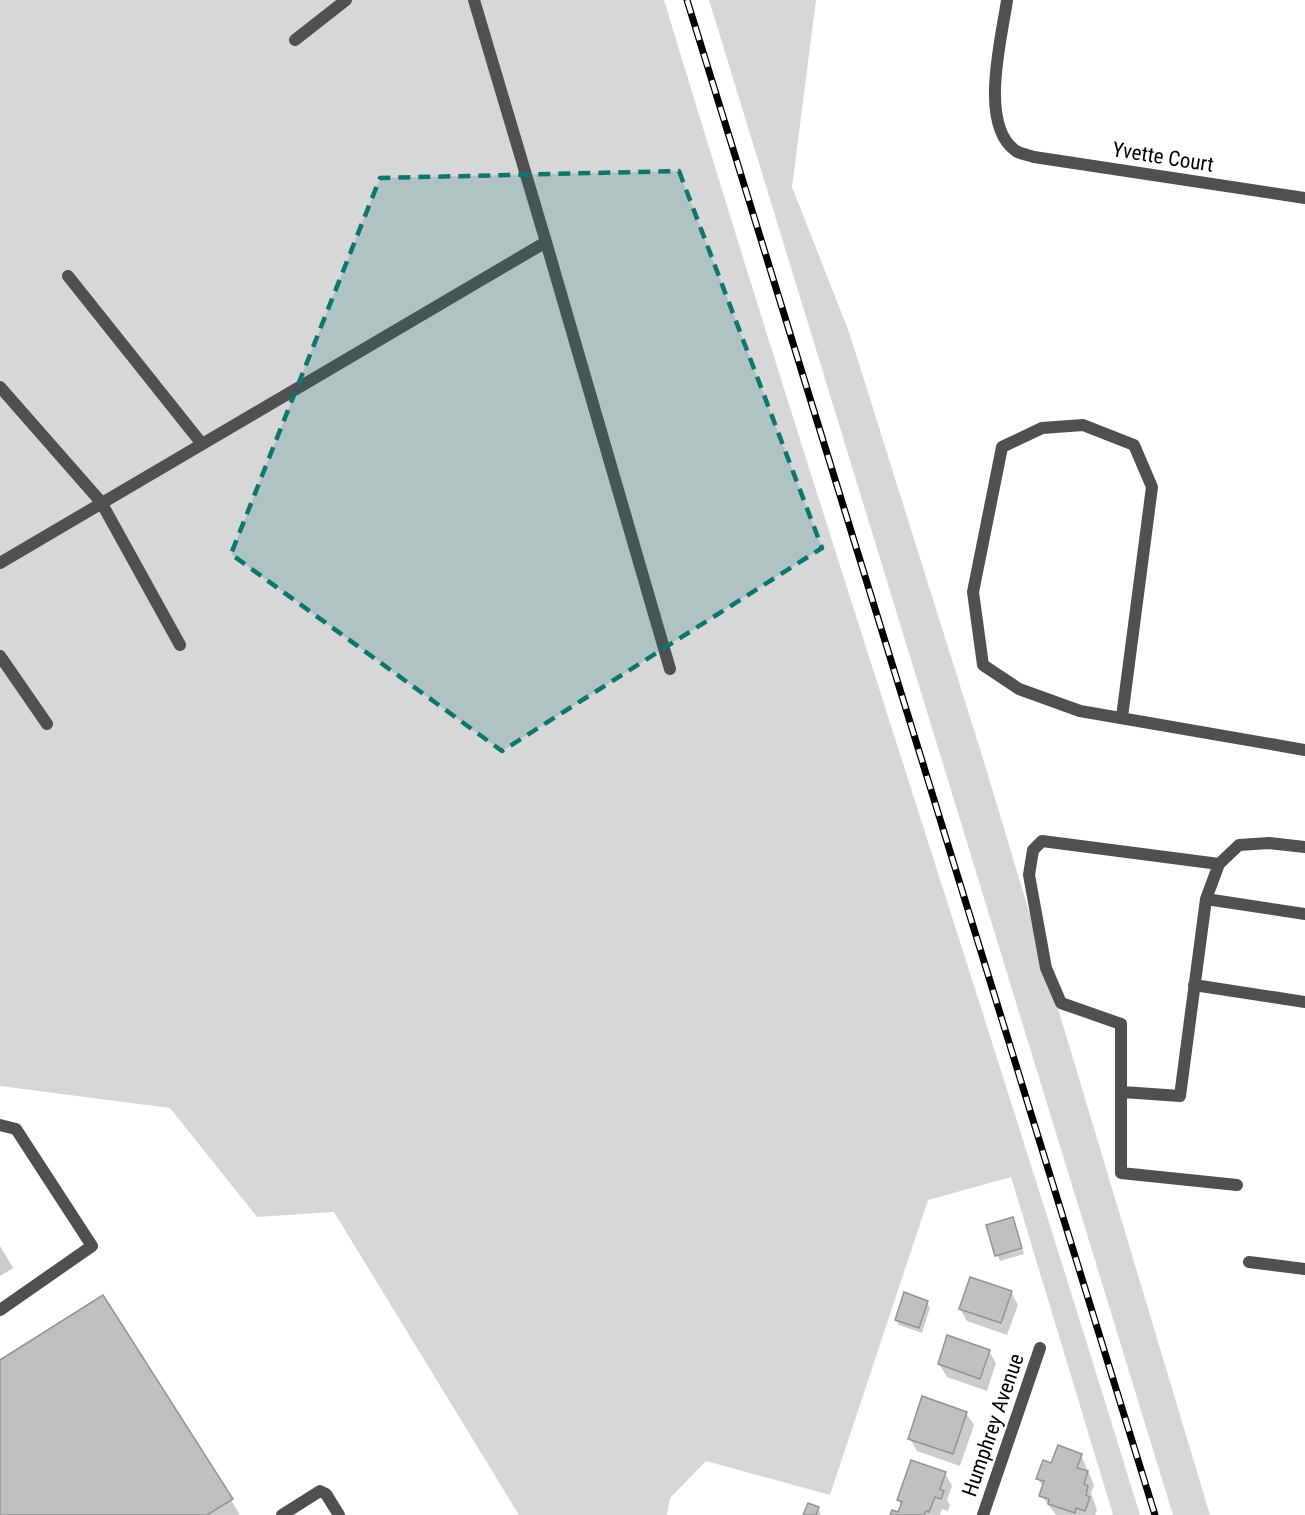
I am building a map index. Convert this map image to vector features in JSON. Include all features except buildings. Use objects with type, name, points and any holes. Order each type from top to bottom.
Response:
[{"type":"street","points":[[295,40],[346,0]]},
{"type":"street","points":[[474,0],[670,669]]},
{"type":"street","name":"Yvette Court","points":[[1007,0],[995,97],[996,116],[1007,142],[1017,151],[1034,157],[1305,198]]},
{"type":"street","points":[[0,564],[101,502],[546,242]]},
{"type":"street","points":[[68,276],[202,444]]},
{"type":"street","points":[[0,387],[101,502],[180,645]]},
{"type":"street","points":[[1122,717],[1152,487],[1134,445],[1083,425],[1042,428],[1002,447],[973,592],[983,664],[1019,689],[1080,711],[1305,750]]},
{"type":"street","points":[[0,656],[47,724]]},
{"type":"street","points":[[1219,864],[1042,842],[1034,850],[1029,875],[1046,968],[1061,1003],[1121,1024],[1123,1092],[1121,1173],[1237,1185]]},
{"type":"street","points":[[1123,1092],[1180,1096],[1206,899],[1219,864],[1239,845],[1269,843],[1305,847]]},
{"type":"street","points":[[1206,899],[1305,914]]},
{"type":"street","points":[[1194,986],[1305,1002]]},
{"type":"street","points":[[0,1125],[16,1129],[92,1246],[0,1310]]},
{"type":"street","points":[[1249,1262],[1305,1269]]},
{"type":"street","name":"Humphrey Avenue","points":[[983,1515],[1040,1348]]},
{"type":"street","points":[[282,1515],[320,1491],[326,1494],[339,1515]]},
{"type":"highlighted area","points":[[679,171],[822,548],[502,751],[231,554],[380,178]]},
{"type":"shaded area","points":[[0,0],[664,0],[781,379],[1140,1515],[1113,1515],[1011,1177],[928,1200],[830,1495],[706,1461],[670,1498],[667,1515],[519,1515],[334,1212],[257,1217],[170,1108],[0,1086]]},
{"type":"shaded area","points":[[709,0],[816,0],[792,187],[849,332],[985,765],[1210,1515],[1173,1515]]},
{"type":"railway","points":[[687,0],[1155,1515]]}]
